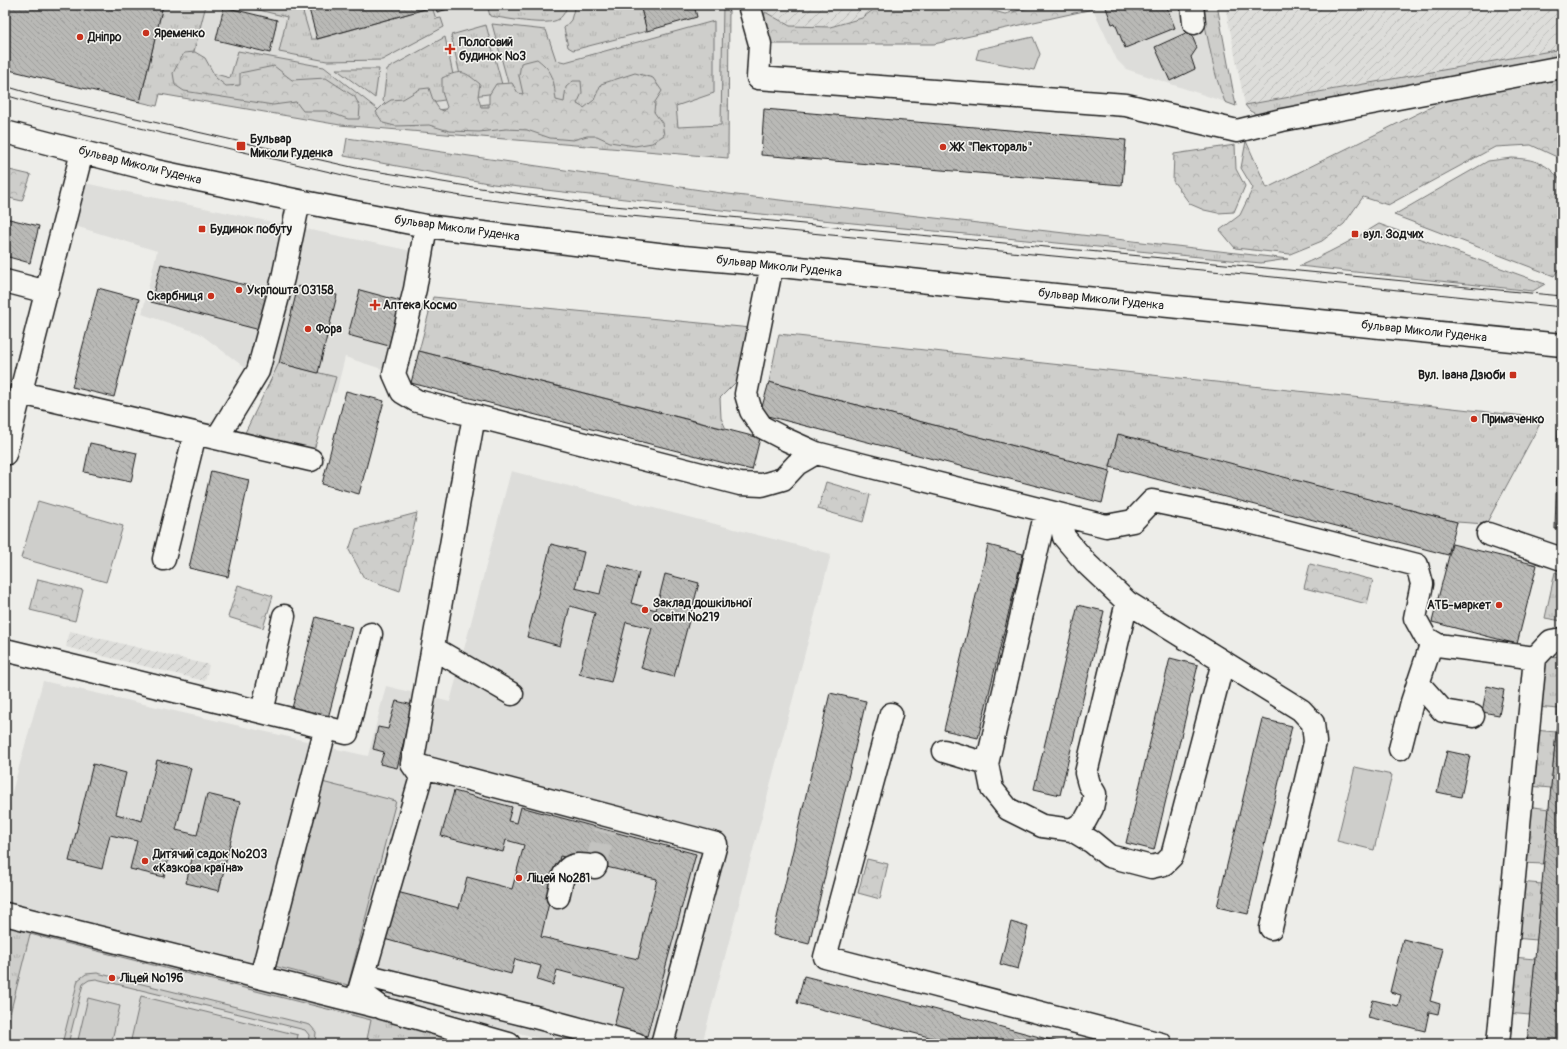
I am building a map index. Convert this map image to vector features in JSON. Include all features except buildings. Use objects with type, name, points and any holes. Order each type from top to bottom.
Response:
[{"type":"street","points":[[749,5],[760,44],[758,78],[1126,105],[1237,131],[1282,120],[1562,66]]},
{"type":"street","name":"бульвар Миколи Руденка","points":[[5,132],[156,171],[299,202],[426,226],[683,257],[1562,345]]},
{"type":"street","points":[[5,454],[82,152]]},
{"type":"street","points":[[217,438],[258,371],[282,278],[299,202]]},
{"type":"street","points":[[426,226],[415,289],[394,374],[402,392],[417,402],[740,484],[762,485],[783,479],[798,464],[816,453]]},
{"type":"street","points":[[772,265],[746,394],[751,411],[762,428],[816,453],[1106,526],[1133,521],[1152,501],[1234,518],[1417,565],[1422,584],[1415,618],[1426,638],[1438,645],[1535,658]]},
{"type":"street","points":[[6,282],[47,292]]},
{"type":"street","points":[[21,393],[312,460]]},
{"type":"street","points":[[382,1008],[359,991],[421,777],[412,764],[474,416]]},
{"type":"street","points":[[164,559],[195,434]]},
{"type":"street","points":[[1054,513],[1061,524],[1064,538],[1087,564],[1127,602],[1301,710],[1313,723],[1315,742],[1270,928]]},
{"type":"street","points":[[1054,513],[987,764],[992,789],[1008,809],[1042,826],[1072,830],[1092,842],[1109,856],[1151,867],[1164,864],[1172,856],[1223,662]]},
{"type":"street","points":[[1488,534],[1562,559]]},
{"type":"street","points":[[1072,830],[1085,821],[1092,808],[1095,794],[1089,784],[1086,773],[1127,602]]},
{"type":"street","points":[[262,712],[284,616]]},
{"type":"street","points":[[5,650],[347,733],[371,634]]},
{"type":"street","points":[[1498,1044],[1535,658],[1551,641],[1562,639]]},
{"type":"street","points":[[1400,749],[1412,702],[1432,642]]},
{"type":"street","points":[[433,648],[512,694]]},
{"type":"street","points":[[1418,683],[1442,711],[1473,716]]},
{"type":"street","points":[[891,714],[825,956],[1161,1044]]},
{"type":"street","points":[[261,976],[326,727]]},
{"type":"street","points":[[944,751],[987,764]]},
{"type":"street","points":[[412,764],[607,823],[716,844],[662,1044]]},
{"type":"street","points":[[558,897],[564,875],[569,868],[576,865],[595,867],[596,865]]},
{"type":"street","points":[[5,914],[261,976],[509,1044]]},
{"type":"street","points":[[364,975],[535,1017],[636,1044]]},
{"type":"shaded area","name":"Пологовий будинок №3","points":[[181,5],[729,5],[728,158],[340,125],[160,94]]},
{"type":"shaded area","points":[[762,5],[880,5],[862,18],[830,27],[790,26],[765,12]]},
{"type":"shaded area","points":[[1096,5],[1200,5],[1219,87],[1225,102],[1126,69],[1117,60],[1093,9]]},
{"type":"shaded area","points":[[1225,5],[1562,5],[1562,49],[1245,105]]},
{"type":"shaded area","points":[[84,183],[417,252],[388,371],[345,357],[336,393],[252,373],[199,333],[142,314],[157,251],[72,225]]},
{"type":"shaded area","name":"Ліцей №281","points":[[511,471],[831,554],[702,1044],[561,1044],[359,991],[270,970],[327,747],[368,756],[386,686],[450,702]]},
{"type":"shaded area","points":[[70,631],[209,665],[205,681],[66,647]]},
{"type":"shaded area","name":"Дитячий садок №203 «Казкова країна»","points":[[43,681],[315,743],[258,967],[5,904],[5,817]]},
{"type":"shaded area","name":"Ліцей №196","points":[[30,934],[372,1020],[366,1044],[5,1044],[5,1034]]},
{"type":"green space","points":[[163,5],[206,5],[190,67],[230,78],[238,51],[324,67],[386,116],[513,101],[492,24],[546,30],[556,60],[565,62],[714,21],[714,93],[676,106],[678,127],[721,125],[723,5],[729,5],[728,158],[340,125],[160,94],[157,106],[140,102]]},
{"type":"green space","points":[[239,5],[301,5],[311,39],[318,39],[432,7],[436,19],[441,18],[444,27],[382,60],[327,61],[279,52],[287,17]]},
{"type":"green space","points":[[487,5],[567,5],[559,19],[546,22],[536,22],[490,16]]},
{"type":"green space","points":[[575,5],[640,5],[647,31],[573,50],[568,47],[564,28],[571,20]]},
{"type":"green space","points":[[880,5],[972,5],[1005,14],[1039,5],[1096,5],[1093,9],[934,44],[769,44],[763,31],[765,12],[790,26],[830,27],[862,18]]},
{"type":"green space","points":[[1200,5],[1217,5],[1236,106],[1225,102],[1221,91]]},
{"type":"green space","points":[[486,25],[504,92],[465,97],[451,35]]},
{"type":"green space","points":[[445,37],[458,98],[390,108],[383,101],[387,69]]},
{"type":"green space","points":[[1033,37],[1040,54],[1034,70],[976,59],[979,49]]},
{"type":"green space","points":[[1562,49],[1562,61],[1258,115],[1250,111],[1245,105]]},
{"type":"green space","points":[[195,52],[205,58],[216,78],[226,86],[240,85],[240,73],[274,66],[292,80],[326,78],[355,97],[360,107],[359,119],[348,119],[326,111],[303,111],[296,102],[273,105],[184,91],[175,85],[173,73],[184,53]]},
{"type":"green space","points":[[537,59],[547,68],[552,77],[556,100],[564,102],[566,87],[573,81],[581,81],[582,93],[577,104],[584,108],[594,100],[601,84],[635,73],[653,78],[662,91],[655,102],[654,112],[662,123],[664,135],[652,143],[635,146],[610,142],[597,136],[587,136],[573,140],[550,138],[527,130],[506,129],[479,132],[449,131],[429,125],[395,126],[383,123],[376,112],[391,100],[403,99],[420,89],[429,88],[433,100],[439,109],[444,111],[447,107],[442,92],[442,78],[454,73],[466,74],[480,84],[478,96],[481,107],[489,107],[489,95],[496,84],[512,83],[518,93],[523,94],[519,76],[521,63]]},
{"type":"green space","points":[[336,69],[379,69],[375,98]]},
{"type":"green space","points":[[1562,79],[1562,161],[1559,158],[1531,145],[1495,147],[1388,205],[1363,197],[1344,224],[1322,241],[1290,254],[1235,248],[1220,230],[1240,215],[1253,188],[1241,168],[1246,141],[1267,188],[1445,100]]},
{"type":"green space","points":[[347,138],[728,194],[1288,259],[1261,263],[730,211],[493,184],[344,156]]},
{"type":"green space","points":[[1235,145],[1236,169],[1245,186],[1234,212],[1218,213],[1204,210],[1190,204],[1173,181],[1174,154]]},
{"type":"green space","points":[[1512,158],[1540,163],[1551,170],[1562,182],[1562,265],[1554,276],[1394,215],[1488,161]]},
{"type":"green space","points":[[5,169],[31,175],[22,201],[5,197]]},
{"type":"green space","points":[[1379,224],[1545,284],[1533,291],[1299,266],[1320,257]]},
{"type":"green space","points":[[433,297],[751,328],[739,379],[720,398],[721,418],[726,429],[419,351]]},
{"type":"green space","points":[[779,334],[1543,418],[1486,524],[1457,522],[1118,435],[1110,471],[769,382]]},
{"type":"green space","points":[[279,363],[336,377],[311,460],[240,443]]},
{"type":"green space","points":[[826,482],[870,495],[863,522],[818,509]]},
{"type":"green space","points":[[38,501],[123,526],[106,582],[21,558]]},
{"type":"green space","points":[[417,513],[400,591],[364,578],[349,550],[356,529]]},
{"type":"green space","points":[[1310,564],[1373,580],[1367,604],[1304,588]]},
{"type":"green space","points":[[1555,572],[1562,575],[1562,621],[1545,618]]},
{"type":"green space","points":[[38,579],[83,590],[75,621],[30,610]]},
{"type":"green space","points":[[238,585],[273,596],[263,628],[228,617]]},
{"type":"green space","points":[[1562,655],[1562,679],[1558,709],[1537,707],[1542,667],[1549,658]]},
{"type":"green space","points":[[1534,730],[1556,732],[1551,788],[1529,786]]},
{"type":"green space","points":[[1355,767],[1392,775],[1374,850],[1337,841]]},
{"type":"green space","points":[[322,782],[396,801],[348,985],[274,966]]},
{"type":"green space","points":[[1526,806],[1549,809],[1544,864],[1521,863]]},
{"type":"green space","points":[[867,859],[888,864],[880,899],[858,893]]},
{"type":"green space","points":[[1519,882],[1542,884],[1537,940],[1514,938]]},
{"type":"green space","points":[[5,918],[491,1044],[366,1044],[371,1020],[30,934],[5,1034]]},
{"type":"green space","points":[[1512,957],[1535,959],[1530,1015],[1507,1013]]},
{"type":"green space","points":[[97,973],[310,1025],[316,1032],[315,1044],[308,1044],[309,1035],[305,1030],[96,979],[89,980],[83,984],[68,1044],[62,1044],[78,980],[86,974]]},
{"type":"green space","points":[[141,996],[298,1035],[296,1044],[130,1044]]},
{"type":"green space","points":[[88,998],[120,1006],[111,1044],[77,1044]]},
{"type":"tunnel","points":[[596,865],[605,830]]},
{"type":"tram line","points":[[5,86],[39,96],[356,168],[473,187],[593,204],[1562,296]]},
{"type":"tram line","points":[[5,95],[32,103],[356,178],[473,198],[588,212],[1244,274],[1562,307]]},
{"type":"place","name":"Яременко","points":[[146,33]]},
{"type":"place","name":"Дніпро","points":[[80,37]]},
{"type":"place","name":"Пологовий будинок №3","points":[[450,49]]},
{"type":"place","name":"Бульвар Миколи Руденка","points":[[241,146]]},
{"type":"place","name":"ЖК \"Пектораль\"","points":[[943,147]]},
{"type":"place","name":"Будинок побуту","points":[[202,229]]},
{"type":"place","name":"вул. Зодчих","points":[[1355,234]]},
{"type":"place","name":"Укрпошта 03158","points":[[239,290]]},
{"type":"place","name":"Скарбниця","points":[[211,296]]},
{"type":"place","name":"Аптека Космо","points":[[375,305]]},
{"type":"place","name":"Фора","points":[[308,329]]},
{"type":"place","name":"Вул. Івана Дзюби","points":[[1513,375]]},
{"type":"place","name":"Примаченко","points":[[1474,419]]},
{"type":"place","name":"АТБ-маркет","points":[[1499,605]]},
{"type":"place","name":"Заклад дошкільної освіти №219","points":[[645,610]]},
{"type":"place","name":"Дитячий садок №203 «Казкова країна»","points":[[145,861]]},
{"type":"place","name":"Ліцей №281","points":[[519,878]]},
{"type":"place","name":"Ліцей №196","points":[[112,978]]}]
